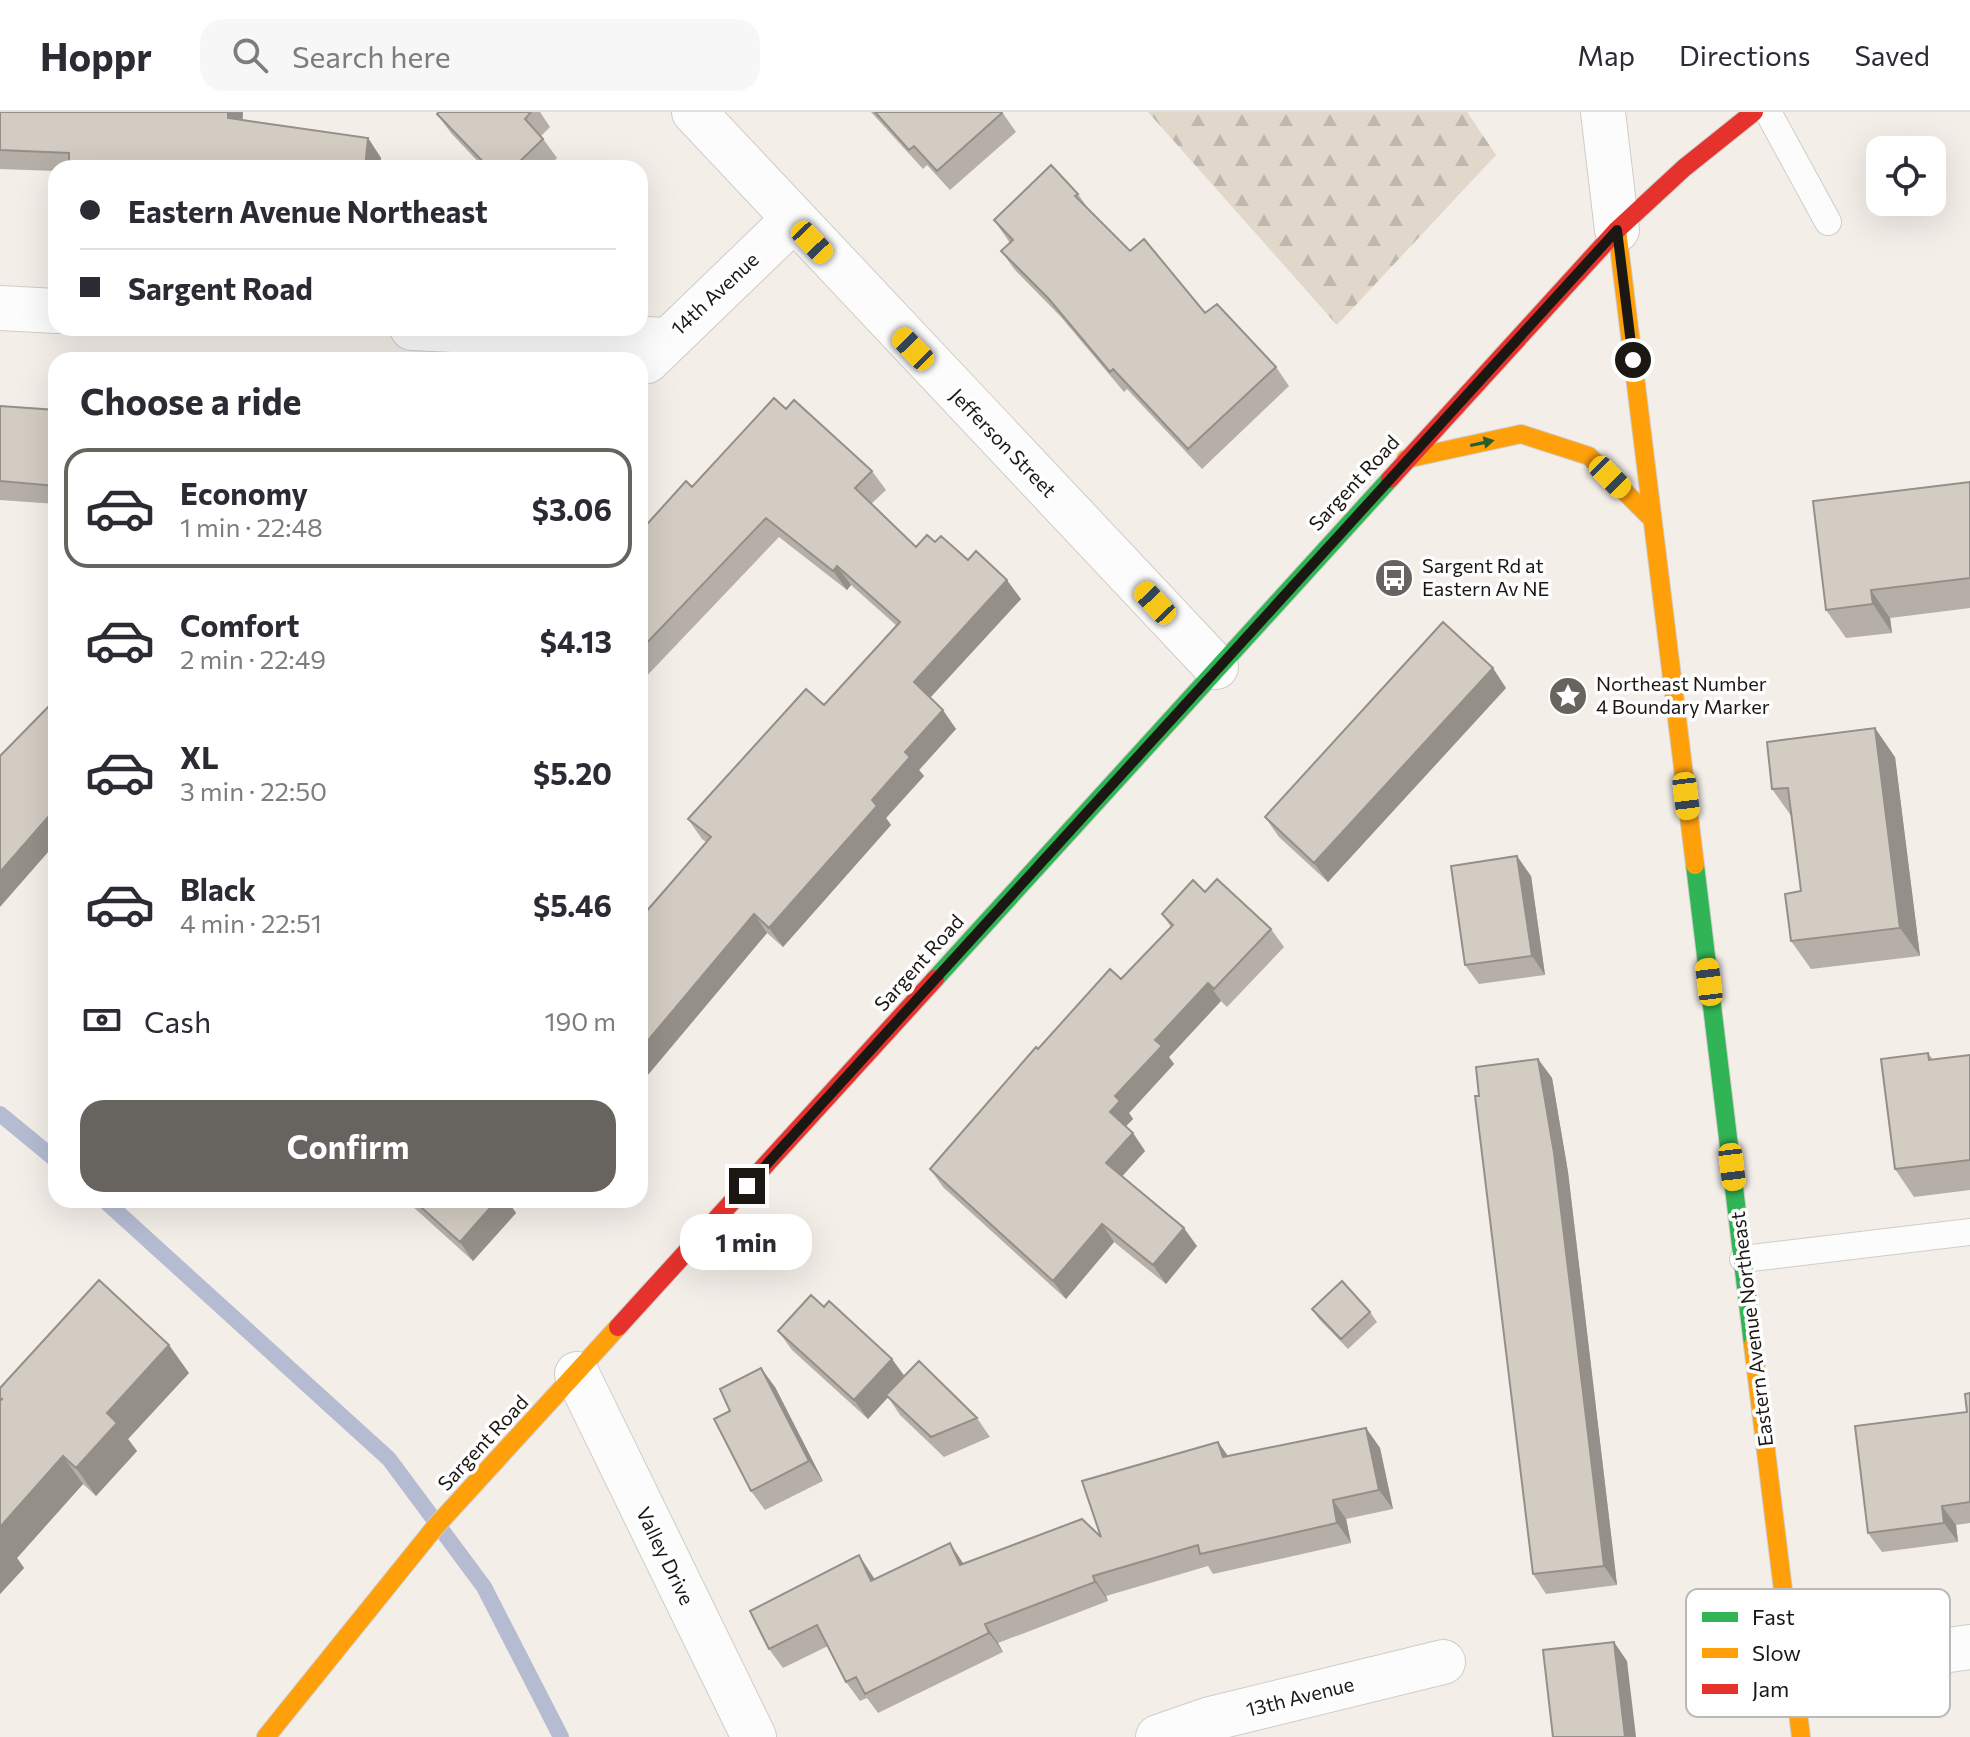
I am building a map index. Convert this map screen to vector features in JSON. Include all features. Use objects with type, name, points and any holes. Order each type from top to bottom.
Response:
[{"type":"main road","name":"Sargent Road","points":[[266,1737],[447,1514],[1406,459],[1617,230],[1684,168],[1754,112]]},
{"type":"main road","name":"Eastern Avenue Northeast","points":[[1617,230],[1783,1589]]},
{"type":"main road","points":[[1406,459],[1521,434],[1589,456],[1652,519]]},
{"type":"main road","name":"Eastern Avenue Northeast","points":[[1799,1717],[1801,1737]]},
{"type":"street","name":"Jefferson Street","points":[[694,112],[792,221],[1216,667]]},
{"type":"street","name":"Eastern Avenue Northeast","points":[[1603,112],[1617,230]]},
{"type":"street","name":"14th Avenue","points":[[653,355],[792,221]]},
{"type":"street","points":[[0,308],[48,311]]},
{"type":"street","points":[[483,336],[626,352]]},
{"type":"street","name":"Valley Drive","points":[[577,1374],[754,1737]]},
{"type":"street","points":[[1950,1650],[1970,1647]]},
{"type":"street","name":"13th Avenue","points":[[1158,1737],[1210,1719],[1443,1662]]},
{"type":"lane","points":[[1768,112],[1828,222]]},
{"type":"lane","points":[[1743,1259],[1970,1232]]},
{"type":"green space","points":[[1148,112],[1467,112],[1496,155],[1337,325]]},
{"type":"building","points":[[0,112],[228,112],[228,118],[368,138],[366,160],[69,160],[69,153],[0,150]]},
{"type":"building","points":[[531,112],[525,119],[543,139],[521,160],[481,160],[437,114]]},
{"type":"building","points":[[875,112],[1002,113],[937,171],[914,146],[909,150]]},
{"type":"building","points":[[1051,165],[1078,194],[1075,196],[1130,251],[1144,239],[1205,313],[1217,304],[1276,367],[1188,449],[1113,369],[1110,372],[1048,298],[1001,251],[1013,240],[994,220]]},
{"type":"building","points":[[774,398],[786,409],[794,400],[872,471],[855,488],[916,547],[927,535],[935,542],[941,536],[968,560],[976,551],[1007,580],[914,682],[943,710],[905,752],[910,757],[872,800],[877,806],[769,928],[754,914],[648,1040],[648,910],[711,837],[688,819],[806,689],[824,705],[900,622],[837,566],[833,571],[766,518],[648,642],[648,523],[686,481],[692,487]]},
{"type":"building","points":[[0,406],[48,409],[48,485],[0,481]]},
{"type":"building","points":[[1970,482],[1970,578],[1871,590],[1873,604],[1826,610],[1813,501]]},
{"type":"building","points":[[1443,622],[1493,668],[1314,863],[1265,817]]},
{"type":"building","points":[[48,707],[48,817],[0,872],[0,756]]},
{"type":"building","points":[[1875,728],[1900,928],[1791,941],[1785,894],[1801,891],[1788,788],[1772,789],[1767,742]]},
{"type":"building","points":[[1517,856],[1532,956],[1465,965],[1451,866]]},
{"type":"building","points":[[1217,879],[1271,929],[1214,989],[1208,983],[1155,1040],[1162,1046],[1115,1096],[1120,1101],[1110,1112],[1133,1133],[1106,1163],[1184,1228],[1153,1265],[1102,1224],[1053,1281],[930,1169],[1036,1047],[1038,1049],[1110,969],[1121,979],[1173,925],[1162,914],[1193,880],[1205,892]]},
{"type":"building","points":[[1928,1053],[1929,1060],[1970,1055],[1970,1160],[1895,1169],[1881,1059]]},
{"type":"building","points":[[1538,1059],[1554,1153],[1604,1566],[1533,1574],[1475,1096],[1479,1096],[1476,1067]]},
{"type":"building","points":[[422,1208],[490,1208],[460,1242]]},
{"type":"building","points":[[99,1280],[169,1345],[107,1413],[117,1423],[76,1468],[63,1456],[0,1527],[0,1388]]},
{"type":"building","points":[[1342,1281],[1370,1312],[1341,1339],[1312,1309]]},
{"type":"building","points":[[811,1295],[824,1307],[829,1301],[892,1359],[854,1400],[778,1331]]},
{"type":"building","points":[[919,1361],[977,1418],[931,1437],[886,1395]]},
{"type":"building","points":[[761,1368],[809,1461],[751,1491],[714,1419],[730,1411],[720,1389]]},
{"type":"building","points":[[1970,1393],[1970,1502],[1942,1506],[1944,1523],[1868,1533],[1855,1426],[1967,1412],[1965,1394]]},
{"type":"building","points":[[1366,1428],[1379,1490],[1333,1500],[1337,1523],[1200,1554],[1198,1545],[1093,1576],[1095,1582],[985,1624],[989,1633],[865,1694],[856,1677],[846,1682],[817,1625],[769,1649],[750,1611],[859,1555],[871,1581],[950,1543],[960,1565],[1082,1519],[1101,1537],[1082,1481],[1218,1442],[1223,1457]]},
{"type":"building","points":[[1614,1642],[1625,1737],[1553,1737],[1543,1650]]},
{"type":"waterway","points":[[0,1114],[48,1153]]},
{"type":"waterway","points":[[113,1208],[389,1459],[484,1587],[561,1737]]},
{"type":"traffic: fast","points":[[935,979],[1390,479]]},
{"type":"traffic: fast","points":[[1695,865],[1753,1345]]},
{"type":"traffic: slow","points":[[1617,230],[1695,865]]},
{"type":"traffic: slow","points":[[1406,459],[1521,434],[1589,456],[1652,519]]},
{"type":"traffic: slow","points":[[266,1737],[436,1526],[618,1327]]},
{"type":"traffic: slow","points":[[1753,1345],[1783,1589]]},
{"type":"traffic: slow","points":[[1799,1717],[1801,1737]]},
{"type":"traffic: jam","points":[[1390,479],[1617,230],[1684,168],[1754,112]]},
{"type":"traffic: jam","points":[[618,1327],[935,979]]},
{"type":"place","name":"Sargent Rd at Eastern Av NE","points":[[1394,578]]},
{"type":"place","name":"Northeast Number 4 Boundary Marker","points":[[1568,696]]},
{"type":"route","points":[[747,1186],[1194,691],[1617,230],[1633,360]]}]
